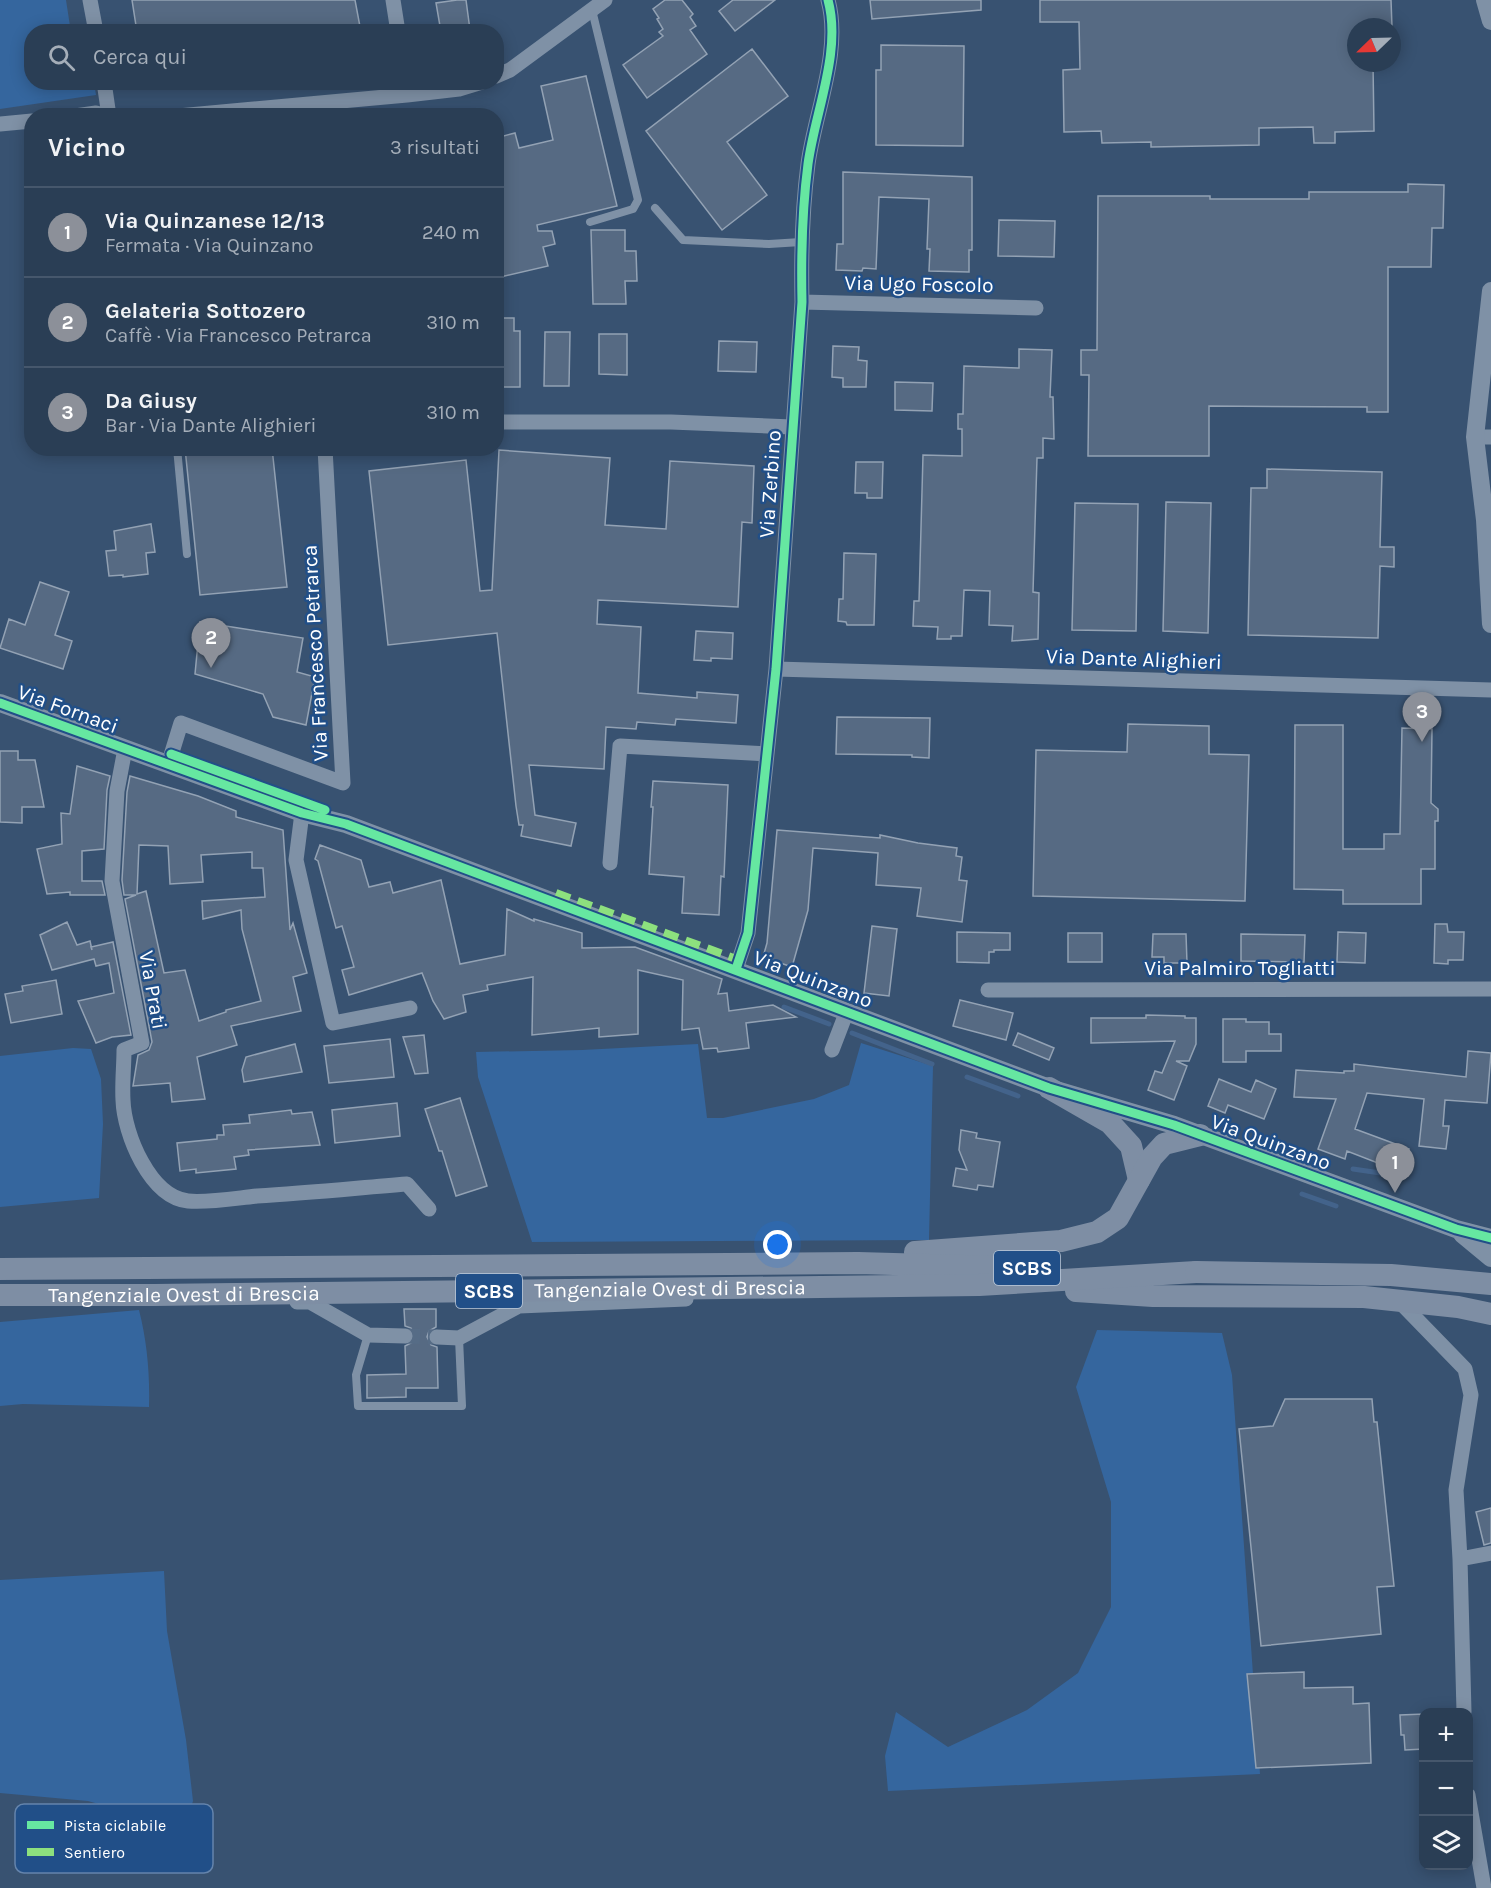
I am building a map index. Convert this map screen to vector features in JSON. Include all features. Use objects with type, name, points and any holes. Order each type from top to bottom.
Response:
[{"type":"main road","points":[[1049,1088],[1110,1123],[1131,1146],[1139,1180]]},
{"type":"main road","points":[[858,1263],[906,1253],[1061,1241],[1097,1232],[1118,1218],[1152,1157],[1164,1144],[1200,1135]]},
{"type":"main road","name":"Tangenziale Ovest di Brescia","points":[[0,1269],[858,1263],[1391,1275],[1491,1286]]},
{"type":"main road","name":"Tangenziale Ovest di Brescia","points":[[0,1295],[979,1285],[1196,1272]]},
{"type":"main road","points":[[979,1285],[1153,1296],[1398,1299],[1458,1306],[1491,1314]]},
{"type":"street","points":[[90,0],[94,24]]},
{"type":"street","points":[[393,0],[397,24]]},
{"type":"street","points":[[504,73],[605,0]]},
{"type":"street","name":"Via Zerbino","points":[[736,969],[748,933],[776,669],[802,302],[801,242],[809,163],[830,57],[831,12],[828,0]]},
{"type":"street","points":[[1485,0],[1491,21]]},
{"type":"street","points":[[105,90],[108,108]]},
{"type":"street","points":[[246,108],[398,90]]},
{"type":"street","points":[[0,124],[24,121]]},
{"type":"street","points":[[1491,291],[1483,437],[1491,624]]},
{"type":"street","name":"Via Ugo Foscolo","points":[[802,302],[1036,308]]},
{"type":"street","points":[[504,422],[671,422],[792,427]]},
{"type":"street","name":"Via Francesco Petrarca","points":[[168,765],[181,723],[343,783],[325,456]]},
{"type":"street","name":"Via Dante Alighieri","points":[[776,669],[1491,690]]},
{"type":"street","name":"Via Fornaci","points":[[0,703],[124,749]]},
{"type":"street","points":[[610,862],[620,746],[767,754]]},
{"type":"street","name":"Via Quinzano","points":[[124,749],[302,813],[346,824],[1049,1088],[1174,1125],[1456,1228],[1491,1238]]},
{"type":"street","name":"Via Prati","points":[[124,749],[117,791],[112,881],[142,1043],[124,1050],[123,1102],[130,1135],[140,1159],[151,1176],[166,1192],[187,1201],[407,1184],[429,1209]]},
{"type":"street","points":[[302,813],[296,860],[333,1023],[410,1008]]},
{"type":"street","name":"Via Palmiro Togliatti","points":[[988,990],[1491,989]]},
{"type":"street","points":[[832,1050],[847,1011]]},
{"type":"street","name":"Via Quinzano","points":[[1456,1228],[1491,1258]]},
{"type":"street","points":[[1491,1258],[1488,1272],[1491,1286]]},
{"type":"street","points":[[437,1337],[459,1338],[519,1306],[724,1298],[772,1287]]},
{"type":"street","points":[[154,1295],[199,1304],[310,1302],[368,1335],[405,1336]]},
{"type":"street","points":[[1398,1299],[1465,1369],[1470,1395],[1456,1490],[1464,1708]]},
{"type":"street","points":[[1460,1559],[1491,1553]]},
{"type":"street","points":[[1472,1816],[1484,1888]]},
{"type":"lane","points":[[590,222],[633,209],[638,200],[592,10]]},
{"type":"lane","points":[[655,208],[683,240],[801,242]]},
{"type":"lane","points":[[178,456],[187,554]]},
{"type":"lane","points":[[368,1335],[356,1376],[358,1406],[462,1406],[459,1338]]},
{"type":"shaded area","points":[[0,0],[66,0],[70,24],[24,24],[24,90],[95,90],[96,95],[0,109]]},
{"type":"shaded area","points":[[861,1043],[933,1066],[929,1240],[532,1242],[478,1077],[476,1052],[582,1050],[698,1044],[707,1118],[723,1118],[814,1099],[849,1085]]},
{"type":"shaded area","points":[[73,1048],[91,1049],[101,1079],[103,1124],[99,1198],[0,1207],[0,1056]]},
{"type":"shaded area","points":[[139,1310],[147,1358],[149,1407],[23,1404],[0,1406],[0,1322]]},
{"type":"shaded area","points":[[1097,1330],[1222,1333],[1232,1375],[1260,1774],[888,1791],[885,1756],[896,1712],[948,1747],[1027,1710],[1078,1673],[1111,1607],[1111,1502],[1076,1387]]},
{"type":"shaded area","points":[[164,1571],[167,1631],[186,1740],[192,1804],[99,1804],[88,1801],[0,1793],[0,1580]]},
{"type":"building","points":[[132,0],[355,0],[360,24],[136,24]]},
{"type":"building","points":[[466,0],[469,24],[440,24],[436,3]]},
{"type":"building","points":[[665,0],[682,0],[693,14],[690,17],[696,26],[690,30],[707,54],[647,98],[623,65],[663,36],[659,32],[663,29],[657,19],[659,18],[653,9]]},
{"type":"building","points":[[733,0],[775,0],[735,31],[719,11]]},
{"type":"building","points":[[870,0],[981,0],[981,10],[872,19]]},
{"type":"building","points":[[1040,0],[1391,0],[1392,18],[1347,18],[1347,72],[1373,72],[1374,131],[1335,132],[1335,143],[1314,143],[1313,127],[1259,128],[1259,145],[1151,147],[1151,142],[1102,143],[1101,131],[1064,132],[1063,70],[1080,69],[1079,22],[1040,22]]},
{"type":"building","points":[[881,45],[964,46],[963,146],[876,145],[876,70],[881,70]]},
{"type":"building","points":[[752,49],[788,96],[727,142],[767,195],[722,230],[646,131]]},
{"type":"building","points":[[586,76],[617,206],[537,225],[538,231],[552,231],[555,244],[543,247],[548,266],[504,276],[504,136],[515,133],[519,148],[553,140],[541,86]]},
{"type":"building","points":[[843,172],[972,177],[972,250],[969,250],[969,272],[929,271],[930,249],[927,249],[929,199],[879,197],[876,269],[836,270],[837,244],[843,244]]},
{"type":"building","points":[[1408,184],[1444,185],[1443,228],[1432,228],[1431,267],[1388,267],[1388,412],[1367,412],[1367,407],[1209,406],[1209,456],[1088,456],[1089,375],[1081,375],[1081,350],[1097,350],[1098,196],[1309,199],[1309,192],[1408,192]]},
{"type":"building","points":[[999,220],[1055,221],[1054,257],[998,256]]},
{"type":"building","points":[[591,230],[625,230],[625,251],[636,251],[637,281],[625,281],[626,304],[593,304]]},
{"type":"building","points":[[504,318],[514,318],[514,331],[520,331],[520,387],[504,387]]},
{"type":"building","points":[[545,332],[570,332],[569,386],[544,386]]},
{"type":"building","points":[[599,334],[627,334],[627,375],[599,374]]},
{"type":"building","points":[[719,341],[757,342],[756,372],[718,371]]},
{"type":"building","points":[[833,346],[859,347],[858,360],[867,361],[866,387],[843,387],[843,378],[832,377]]},
{"type":"building","points":[[1019,349],[1052,350],[1050,397],[1053,397],[1054,439],[1043,438],[1043,458],[1037,458],[1033,592],[1039,593],[1038,639],[1012,641],[1013,626],[989,625],[990,591],[964,590],[962,636],[937,639],[938,627],[913,626],[914,601],[919,601],[923,455],[962,456],[962,429],[958,429],[958,414],[963,414],[964,366],[1019,368]]},
{"type":"building","points":[[895,382],[933,383],[932,411],[895,410]]},
{"type":"building","points":[[504,450],[610,458],[605,525],[666,529],[670,461],[754,466],[752,523],[742,522],[738,607],[598,600],[597,624],[641,627],[638,693],[697,698],[697,692],[738,695],[736,723],[676,719],[675,725],[637,722],[636,729],[606,727],[604,769],[529,765],[535,815],[576,823],[571,846],[521,836],[523,825],[519,825],[516,806],[497,633],[388,645],[369,471],[466,460],[480,591],[492,590],[499,456],[504,456]]},
{"type":"building","points":[[186,456],[273,456],[287,587],[200,595]]},
{"type":"building","points":[[856,462],[883,462],[882,498],[867,498],[867,493],[855,493]]},
{"type":"building","points":[[1267,469],[1382,472],[1380,547],[1394,547],[1394,567],[1380,566],[1378,638],[1248,635],[1251,488],[1267,488]]},
{"type":"building","points":[[1166,502],[1211,503],[1208,633],[1163,631]]},
{"type":"building","points":[[1075,503],[1138,504],[1136,631],[1072,630]]},
{"type":"building","points":[[151,524],[155,552],[146,553],[148,574],[109,576],[106,551],[116,550],[114,531]]},
{"type":"building","points":[[844,553],[876,554],[874,625],[847,625],[846,622],[838,621],[839,599],[843,599]]},
{"type":"building","points":[[40,582],[69,592],[55,635],[72,641],[63,669],[0,648],[9,619],[25,625]]},
{"type":"building","points":[[200,622],[303,638],[297,672],[315,677],[306,725],[273,717],[263,694],[195,674]]},
{"type":"building","points":[[696,631],[733,633],[732,659],[694,660]]},
{"type":"building","points":[[837,717],[930,718],[929,758],[912,757],[912,755],[836,754]]},
{"type":"building","points":[[1128,724],[1209,726],[1209,754],[1249,755],[1245,901],[1033,896],[1036,750],[1127,752]]},
{"type":"building","points":[[1295,725],[1343,725],[1343,849],[1384,849],[1384,834],[1400,834],[1402,728],[1432,729],[1431,803],[1438,809],[1438,821],[1435,821],[1435,869],[1421,869],[1421,904],[1343,904],[1343,890],[1294,889]]},
{"type":"building","points":[[0,751],[18,751],[18,760],[35,760],[44,807],[22,807],[22,823],[0,822]]},
{"type":"building","points":[[77,766],[110,776],[107,790],[104,849],[82,851],[82,881],[102,881],[105,895],[70,895],[70,892],[47,894],[37,849],[62,844],[61,813],[70,814]]},
{"type":"building","points":[[130,776],[198,796],[236,811],[236,817],[283,830],[290,930],[293,923],[307,973],[293,977],[301,1011],[231,1026],[237,1045],[197,1057],[205,1099],[172,1102],[170,1083],[133,1086],[138,1055],[149,1050],[152,1042],[125,899],[136,895],[124,895],[122,880]],"holes":[[[139,845],[168,846],[170,884],[203,882],[201,855],[252,852],[252,868],[263,868],[265,897],[202,901],[203,919],[241,910],[242,929],[261,1001],[226,1010],[226,1012],[199,1021],[185,970],[164,973],[146,891],[137,894]]]},
{"type":"building","points":[[653,781],[728,785],[724,877],[721,876],[719,915],[682,913],[684,877],[649,874]]},
{"type":"building","points":[[777,830],[880,838],[880,835],[957,848],[956,856],[962,857],[959,880],[967,881],[962,922],[917,916],[921,888],[876,885],[878,853],[813,848],[808,910],[792,967],[763,957],[767,943]]},
{"type":"building","points":[[320,845],[361,860],[369,887],[390,882],[393,893],[441,880],[460,964],[505,955],[507,909],[534,921],[534,919],[582,933],[582,948],[635,947],[722,979],[718,994],[727,993],[729,1011],[773,1005],[796,1017],[746,1023],[749,1048],[718,1052],[717,1048],[703,1049],[699,1028],[682,1030],[683,980],[638,970],[638,1034],[599,1037],[599,1028],[532,1035],[533,977],[487,985],[488,990],[463,995],[466,1012],[444,1019],[433,1001],[422,973],[349,995],[342,970],[354,967],[342,926],[336,928],[318,861],[315,859]]},
{"type":"building","points":[[67,922],[77,945],[90,941],[91,947],[113,942],[131,1035],[112,1037],[96,1043],[78,1001],[114,993],[109,963],[96,966],[94,959],[52,970],[40,935]]},
{"type":"building","points":[[1435,924],[1447,924],[1448,932],[1464,932],[1463,960],[1448,960],[1448,964],[1434,963]]},
{"type":"building","points":[[872,926],[897,929],[889,996],[864,993]]},
{"type":"building","points":[[957,932],[1010,933],[1010,950],[989,952],[989,963],[957,962]]},
{"type":"building","points":[[1338,932],[1366,933],[1365,963],[1337,962]]},
{"type":"building","points":[[1068,933],[1102,933],[1102,962],[1068,962]]},
{"type":"building","points":[[1153,934],[1186,934],[1187,963],[1164,963],[1164,957],[1152,957]]},
{"type":"building","points":[[1241,934],[1305,935],[1304,962],[1241,961]]},
{"type":"building","points":[[56,980],[62,1014],[11,1023],[5,994],[23,991],[22,986]]},
{"type":"building","points":[[960,1000],[1013,1013],[1006,1040],[953,1026]]},
{"type":"building","points":[[1146,1015],[1196,1018],[1196,1044],[1189,1061],[1176,1061],[1187,1066],[1174,1100],[1148,1090],[1155,1071],[1162,1073],[1175,1041],[1091,1043],[1091,1018],[1146,1018]]},
{"type":"building","points":[[1223,1019],[1269,1022],[1269,1034],[1281,1034],[1281,1051],[1246,1051],[1246,1062],[1223,1062]]},
{"type":"building","points":[[1018,1033],[1054,1048],[1049,1060],[1013,1045]]},
{"type":"building","points":[[424,1035],[428,1073],[415,1074],[403,1037]]},
{"type":"building","points":[[390,1039],[394,1077],[329,1083],[324,1046]]},
{"type":"building","points":[[295,1044],[302,1072],[244,1082],[242,1070],[246,1057]]},
{"type":"building","points":[[1468,1051],[1491,1053],[1487,1103],[1445,1100],[1443,1126],[1449,1126],[1446,1149],[1419,1146],[1424,1099],[1367,1093],[1355,1129],[1409,1149],[1401,1172],[1347,1151],[1345,1159],[1318,1149],[1336,1099],[1294,1097],[1296,1070],[1344,1073],[1344,1071],[1354,1071],[1354,1064],[1466,1077]]},
{"type":"building","points":[[1219,1079],[1251,1092],[1256,1080],[1276,1089],[1264,1119],[1228,1105],[1225,1113],[1208,1106]]},
{"type":"building","points":[[460,1098],[487,1186],[456,1196],[442,1151],[439,1151],[425,1109]]},
{"type":"building","points":[[397,1103],[400,1136],[335,1143],[332,1110]]},
{"type":"building","points":[[291,1110],[292,1114],[312,1112],[320,1145],[248,1150],[249,1155],[234,1157],[236,1169],[196,1173],[196,1169],[180,1171],[177,1143],[217,1139],[217,1135],[224,1135],[223,1125],[250,1123],[249,1115]]},
{"type":"building","points":[[961,1130],[977,1133],[976,1138],[1000,1142],[993,1187],[978,1185],[977,1190],[953,1186],[956,1168],[967,1170],[959,1150]]},
{"type":"building","points":[[404,1309],[436,1309],[436,1327],[429,1331],[427,1337],[431,1345],[437,1347],[438,1388],[406,1388],[406,1397],[367,1398],[367,1375],[406,1374],[405,1346],[413,1342],[415,1336],[411,1328],[405,1326]]},
{"type":"building","points":[[1285,1399],[1372,1399],[1374,1422],[1377,1422],[1394,1586],[1377,1587],[1381,1634],[1261,1646],[1239,1429],[1273,1426]]},
{"type":"building","points":[[1491,1508],[1491,1543],[1484,1545],[1476,1512]]},
{"type":"building","points":[[1304,1672],[1304,1688],[1353,1687],[1353,1704],[1369,1703],[1371,1763],[1256,1768],[1247,1674]]},
{"type":"building","points":[[1419,1714],[1419,1749],[1405,1750],[1404,1735],[1401,1735],[1400,1715]]},
{"type":"waterway","points":[[784,1007],[829,1024]]},
{"type":"waterway","points":[[852,1033],[932,1064]]},
{"type":"waterway","points":[[967,1077],[1018,1096]]},
{"type":"waterway","points":[[1353,1169],[1401,1176]]},
{"type":"waterway","points":[[1302,1194],[1336,1206]]},
{"type":"tunnel","points":[[405,1336],[437,1337]]},
{"type":"marked path","points":[[556,893],[739,960]]},
{"type":"cycle path","points":[[736,969],[748,933],[776,669],[802,302],[804,198],[811,144],[830,61],[832,40],[828,0]]},
{"type":"cycle path","points":[[0,703],[302,813],[346,824],[1049,1088],[1174,1125],[1456,1229],[1491,1238]]},
{"type":"cycle path","points":[[171,754],[325,810]]},
{"type":"place","name":"Gelateria Sottozero","points":[[211,668]]},
{"type":"place","name":"Da Giusy","points":[[1422,742]]},
{"type":"place","name":"Via Quinzanese 12/13","points":[[1395,1193]]}]
